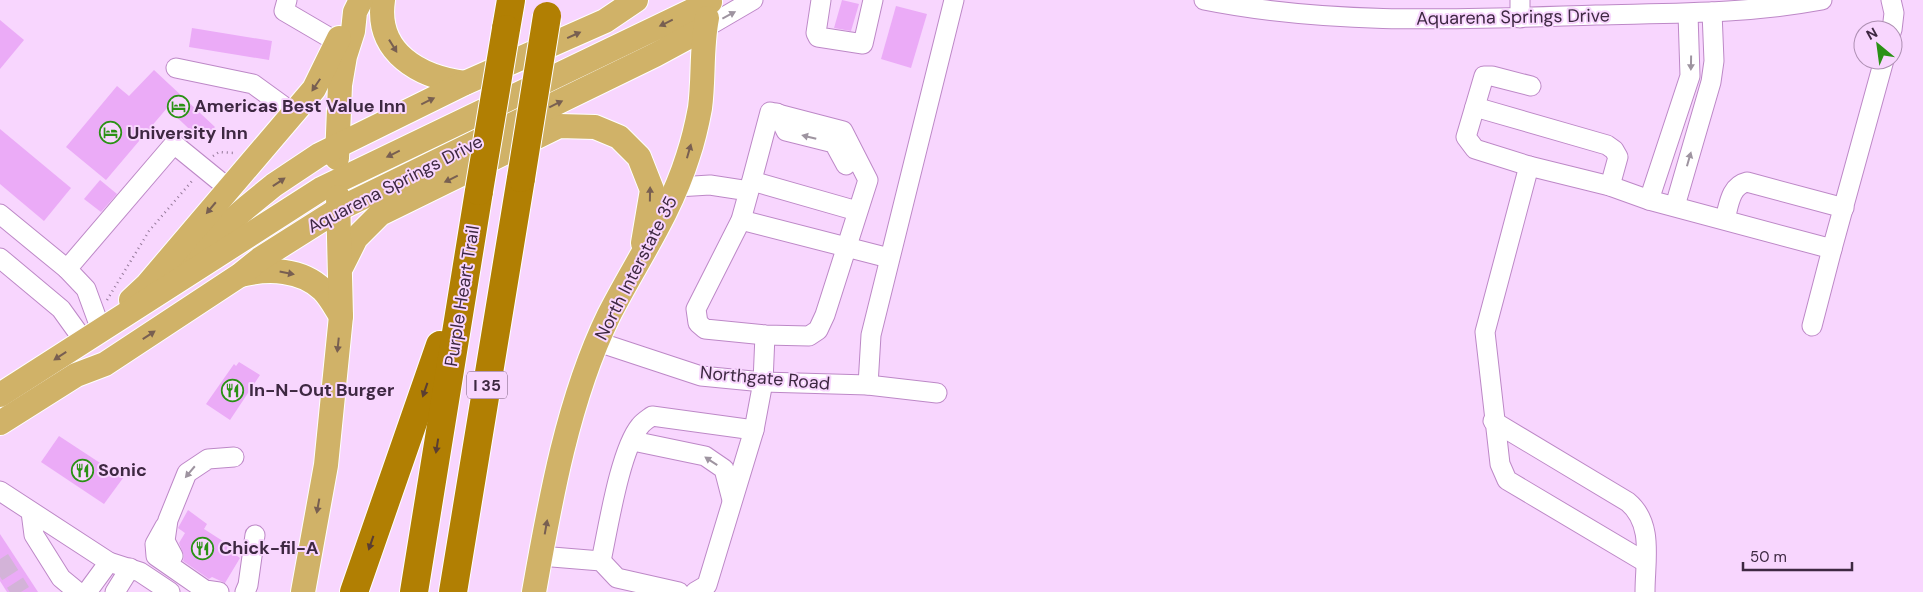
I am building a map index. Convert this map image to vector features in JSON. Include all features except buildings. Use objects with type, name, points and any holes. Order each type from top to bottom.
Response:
[{"type":"highway","name":"Purple Heart Trail","points":[[414,592],[511,0]]},
{"type":"highway","name":"I 35","points":[[453,592],[548,8]]},
{"type":"highway","points":[[470,592],[512,229]]},
{"type":"highway","points":[[354,592],[432,370],[471,243]]},
{"type":"main road","points":[[383,0],[381,17],[384,30],[399,55],[424,73],[443,80],[465,83]]},
{"type":"main road","points":[[76,375],[93,356],[143,318],[218,232],[274,185],[319,155],[465,83],[605,21],[636,0]]},
{"type":"main road","name":"North Interstate 35","points":[[534,592],[551,493],[572,418],[598,342],[609,315],[667,212],[688,157],[700,108],[702,44],[711,1]]},
{"type":"main road","name":"Aquarena Springs Drive","points":[[0,395],[338,180],[711,1]]},
{"type":"main road","points":[[92,336],[147,285],[293,113],[322,76],[347,18],[358,6]]},
{"type":"main road","points":[[303,592],[326,465],[341,316],[337,146],[340,85],[345,56],[358,6]]},
{"type":"main road","name":"Aquarena Springs Drive","points":[[0,423],[76,375],[105,364],[240,275],[260,259],[339,209],[655,56],[705,28]]},
{"type":"main road","points":[[341,268],[356,238],[380,214],[560,126],[595,127],[619,137],[639,157],[652,190],[640,259]]},
{"type":"main road","points":[[240,275],[258,270],[288,272],[313,281],[324,291],[341,316]]},
{"type":"street","points":[[287,0],[284,11],[337,42]]},
{"type":"street","name":"Aquarena Springs Drive","points":[[705,28],[753,0]]},
{"type":"street","points":[[821,0],[816,33],[818,37],[863,44],[873,0]]},
{"type":"street","points":[[868,385],[871,335],[954,0]]},
{"type":"street","name":"Aquarena Springs Drive","points":[[1204,0],[1259,4],[1371,19],[1520,9],[1688,14],[1786,7],[1822,0]]},
{"type":"street","points":[[1891,0],[1894,13],[1893,20]]},
{"type":"street","points":[[1675,206],[1710,82],[1714,61],[1712,12]]},
{"type":"street","points":[[1649,200],[1690,76],[1688,14]]},
{"type":"street","points":[[176,68],[253,84],[293,113]]},
{"type":"street","points":[[1812,326],[1881,70]]},
{"type":"street","points":[[1531,86],[1492,76],[1484,76],[1466,137],[1469,143],[1475,148],[1529,166],[1610,186],[1649,200],[1832,250]]},
{"type":"street","points":[[1475,107],[1607,145],[1614,150],[1618,157],[1610,186]]},
{"type":"street","points":[[770,112],[842,131],[868,180],[848,246],[818,330],[808,336],[765,335],[705,330],[698,324],[696,309],[740,220],[750,186],[770,112]]},
{"type":"street","points":[[67,269],[174,144],[228,188]]},
{"type":"street","points":[[1529,166],[1485,332],[1500,464],[1507,480],[1645,562]]},
{"type":"street","points":[[1724,219],[1736,187],[1747,182],[1844,208]]},
{"type":"street","points":[[677,187],[710,185],[750,186],[860,202]]},
{"type":"street","points":[[0,214],[67,269],[86,290],[92,336]]},
{"type":"street","points":[[740,220],[889,258]]},
{"type":"street","points":[[0,258],[92,336]]},
{"type":"street","points":[[694,592],[707,585],[754,430],[763,382],[765,335]]},
{"type":"street","name":"Northgate Road","points":[[598,342],[701,376],[763,382],[868,385],[937,393]]},
{"type":"street","points":[[601,561],[614,498],[639,427],[652,416],[754,430]]},
{"type":"street","points":[[1494,421],[1628,502],[1638,511],[1646,534],[1645,592]]},
{"type":"street","points":[[633,441],[705,456],[724,469],[732,502]]},
{"type":"street","points":[[217,589],[205,590],[156,556],[155,544],[168,520],[187,473],[208,459],[234,456]]},
{"type":"street","points":[[0,491],[109,562],[140,572],[170,592]]},
{"type":"street","points":[[30,512],[34,535],[61,578],[78,592]]},
{"type":"street","points":[[168,520],[165,541],[173,556]]},
{"type":"street","points":[[245,592],[256,535]]},
{"type":"street","points":[[540,556],[601,561],[617,578],[678,592]]},
{"type":"street","points":[[86,592],[109,562]]},
{"type":"street","points":[[115,592],[130,568]]},
{"type":"path","points":[[210,160],[219,152],[226,152],[241,158]]},
{"type":"path","points":[[103,306],[149,231],[195,178]]},
{"type":"tunnel","points":[[0,559],[21,592]]},
{"type":"place","name":"Americas Best Value Inn","points":[[178,106]]},
{"type":"place","name":"University Inn","points":[[111,133]]},
{"type":"place","name":"In-N-Out Burger","points":[[233,390]]},
{"type":"place","name":"Sonic","points":[[82,470]]},
{"type":"place","name":"Chick-fil-A","points":[[203,548]]}]
